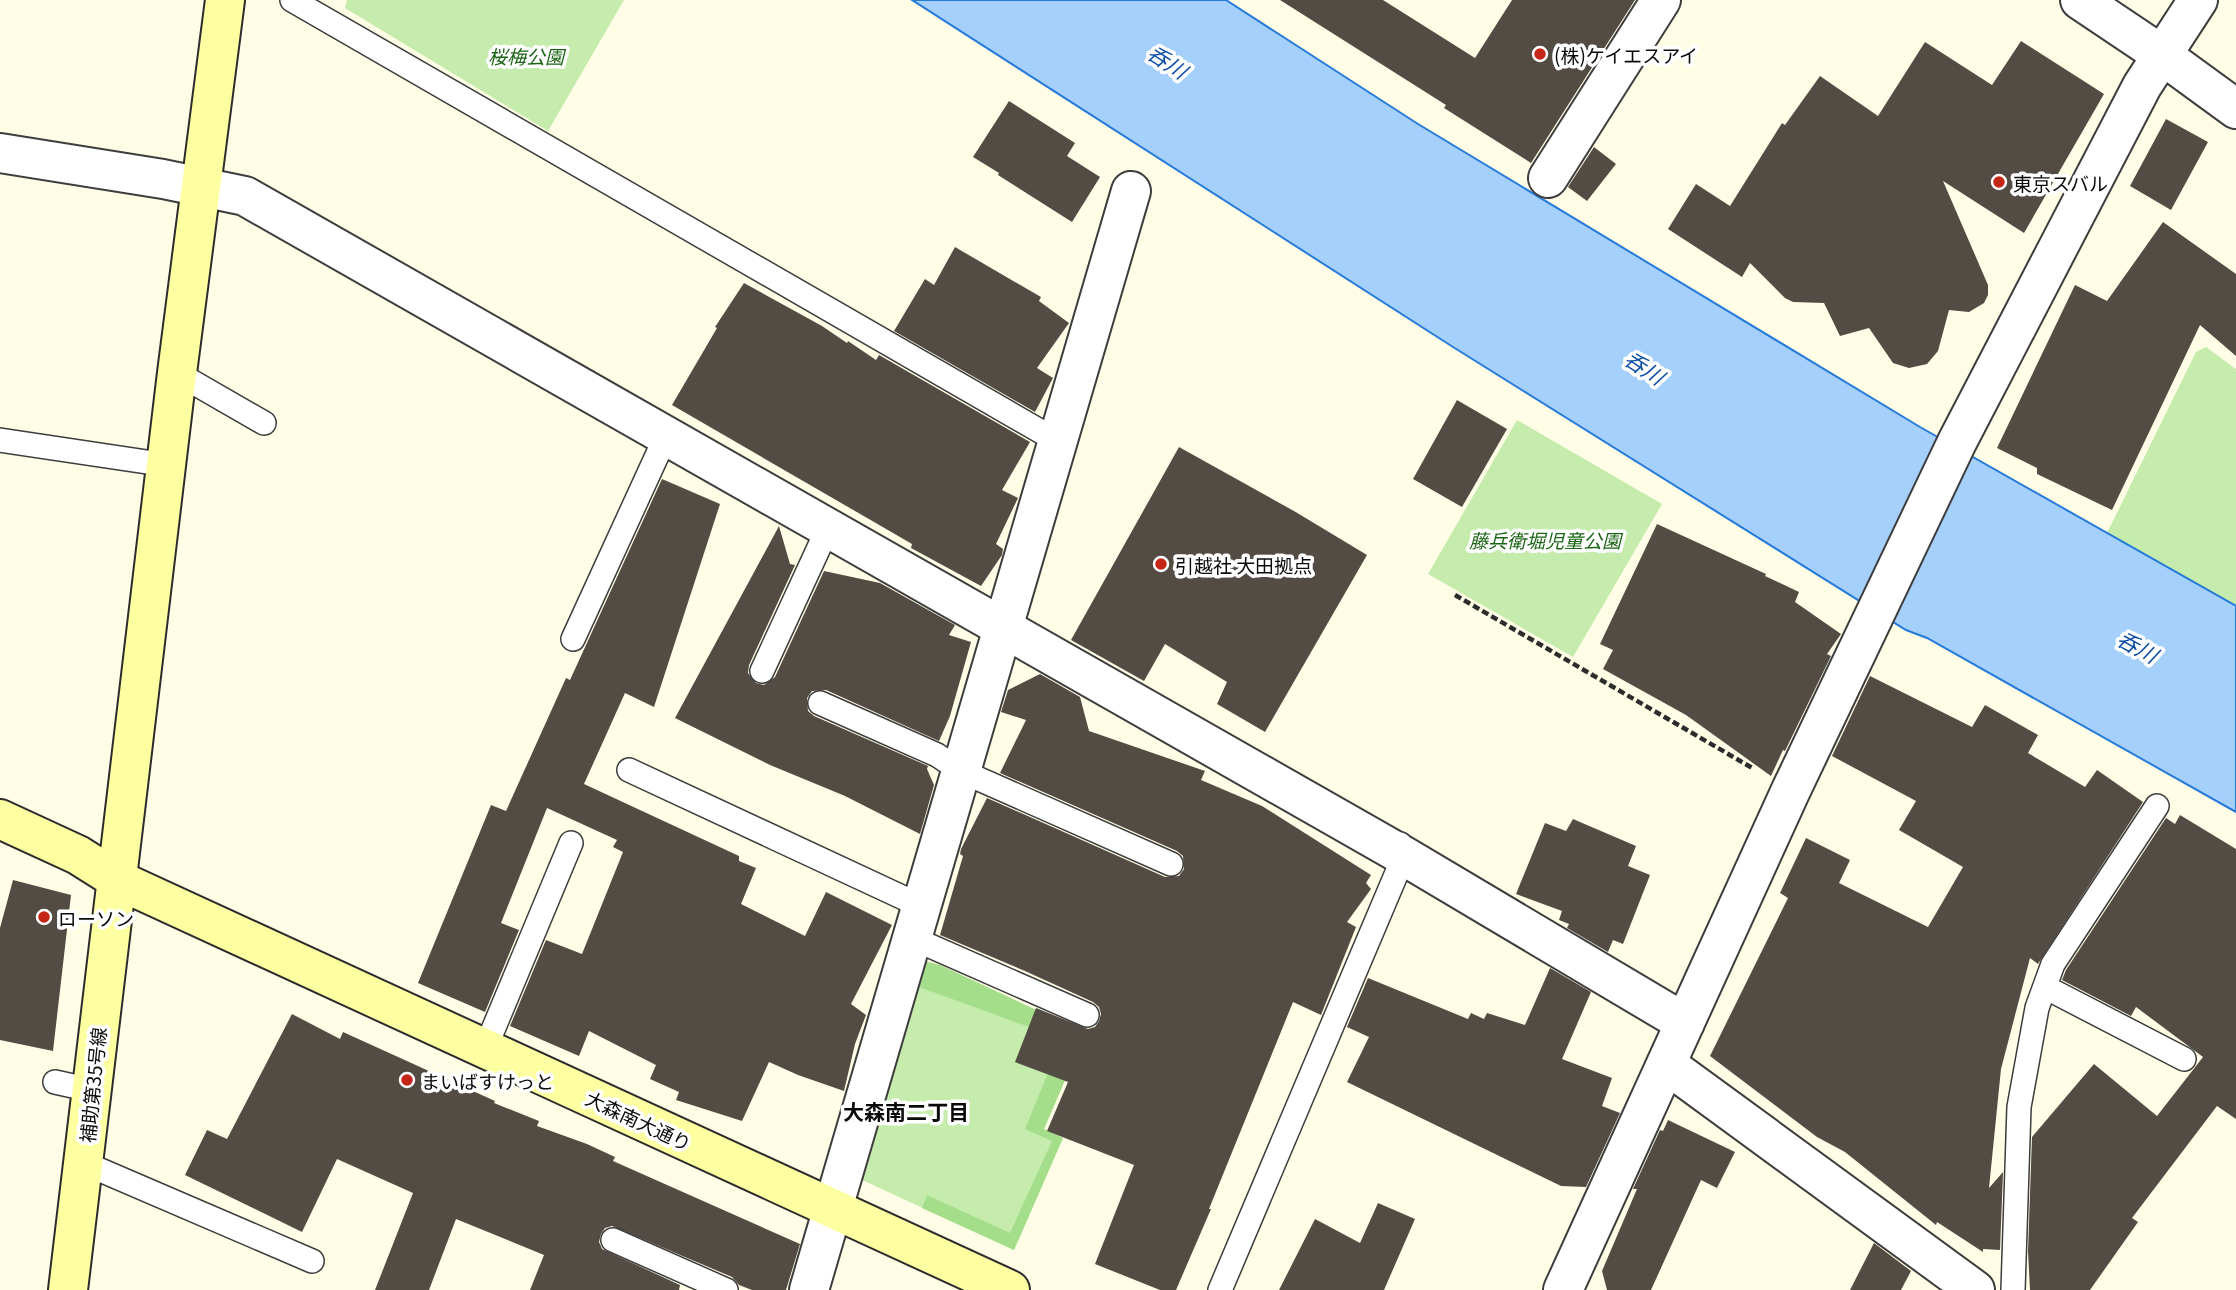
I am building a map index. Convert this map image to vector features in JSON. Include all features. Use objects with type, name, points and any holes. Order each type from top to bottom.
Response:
[{"type":"street","name":"補助第35号線","points":[[68,1290],[84,1163],[73,1086],[117,879],[177,373],[225,0]]},
{"type":"street","points":[[1548,178],[1661,0]]},
{"type":"street","points":[[2080,0],[2236,109]]},
{"type":"street","points":[[1563,1290],[1791,790],[1957,442],[2142,86],[2198,0]]},
{"type":"street","points":[[0,153],[245,196],[1003,628],[1400,843],[1685,1023]]},
{"type":"street","points":[[810,1290],[1131,191]]},
{"type":"street","name":"大森南大通り","points":[[0,819],[78,855],[117,879],[1010,1290]]},
{"type":"street","points":[[1666,1064],[1975,1290]]},
{"type":"lane","points":[[292,0],[1059,442]]},
{"type":"lane","points":[[177,373],[264,423]]},
{"type":"lane","points":[[573,639],[666,436]]},
{"type":"lane","points":[[0,440],[167,465]]},
{"type":"lane","points":[[762,671],[828,528]]},
{"type":"lane","points":[[820,703],[937,755],[961,771],[1171,864]]},
{"type":"lane","points":[[629,770],[1087,1015]]},
{"type":"lane","points":[[2013,1290],[2019,1107],[2037,1008],[2053,964],[2157,806]]},
{"type":"lane","points":[[485,1049],[571,843]]},
{"type":"lane","points":[[1220,1290],[1400,843]]},
{"type":"lane","points":[[2045,986],[2184,1059]]},
{"type":"lane","points":[[84,1163],[312,1261]]},
{"type":"lane","points":[[613,1240],[726,1290]]},
{"type":"path","points":[[1455,595],[1791,790]]},
{"type":"green space","name":"桜梅公園","points":[[347,0],[624,0],[548,131],[345,8]]},
{"type":"green space","points":[[2206,347],[2236,369],[2236,606],[2107,533],[2196,352]]},
{"type":"green space","name":"藤兵衛堀児童公園","points":[[1517,420],[1662,504],[1573,657],[1428,574]]},
{"type":"green space","points":[[924,961],[940,965],[1078,1050],[1044,1129],[1063,1138],[1014,1250],[862,1180],[919,987]]},
{"type":"green space","points":[[924,961],[940,965],[1071,1026],[1078,1050],[1044,1129],[1063,1138],[1014,1250],[922,1208],[927,1195],[1010,1233],[1052,1141],[1025,1129],[1062,1039],[919,987]]},
{"type":"water","name":"呑川","points":[[912,0],[1226,0],[1418,124],[1920,427],[2236,606],[2236,812],[1927,638],[1906,630],[1453,347]]},
{"type":"building","name":"(株)ケイエスアイ","points":[[1280,0],[1383,0],[1475,58],[1512,0],[1635,0],[1531,163],[1444,108],[1446,105]]},
{"type":"building","points":[[2021,41],[2104,94],[2024,233],[1943,181],[1988,285],[1988,295],[1984,303],[1969,312],[1949,310],[1938,351],[1927,364],[1909,368],[1893,363],[1869,328],[1840,336],[1824,303],[1793,302],[1785,298],[1750,263],[1742,277],[1668,229],[1696,184],[1730,206],[1782,123],[1785,125],[1820,76],[1878,116],[1925,42],[1992,85]]},
{"type":"building","points":[[1009,101],[1075,143],[1067,156],[1100,177],[1072,222],[973,157]]},
{"type":"building","points":[[2166,119],[2208,142],[2171,210],[2130,186]]},
{"type":"building","points":[[1594,147],[1616,164],[1587,201],[1568,187]]},
{"type":"building","points":[[2163,222],[2236,274],[2236,356],[2200,325],[2112,510],[2037,474],[2037,468],[1997,448],[2075,285],[2107,301]]},
{"type":"building","points":[[955,247],[1041,297],[1039,301],[1069,323],[1037,368],[1053,378],[1035,412],[894,331],[925,279],[934,285]]},
{"type":"building","points":[[744,283],[822,326],[847,343],[848,341],[876,360],[879,355],[1030,442],[1002,490],[1018,498],[996,544],[1003,549],[1002,555],[981,586],[911,548],[912,544],[672,405],[717,328],[715,327]]},
{"type":"building","points":[[1457,400],[1507,429],[1462,507],[1413,479]]},
{"type":"building","points":[[1179,447],[1367,555],[1265,732],[1217,704],[1227,682],[1165,644],[1144,681],[1071,640]]},
{"type":"building","points":[[662,479],[720,504],[654,707],[625,693],[584,784],[739,856],[739,861],[756,868],[741,904],[805,936],[826,892],[892,925],[851,1004],[866,1015],[855,1044],[844,1091],[769,1062],[742,1121],[676,1100],[679,1092],[650,1079],[656,1065],[589,1031],[579,1056],[510,1026],[546,940],[582,954],[623,852],[613,847],[617,840],[547,808],[501,923],[519,930],[485,1012],[418,983],[491,805],[506,811],[566,678],[570,680]]},
{"type":"building","points":[[1657,524],[1799,592],[1795,602],[1841,634],[1827,654],[1831,656],[1771,776],[1686,715],[1603,669],[1613,650],[1600,644]]},
{"type":"building","points":[[779,526],[790,564],[795,565],[749,665],[748,673],[756,683],[764,685],[775,677],[824,571],[880,583],[955,625],[949,635],[971,642],[950,716],[939,741],[826,690],[812,691],[807,698],[808,711],[814,716],[928,766],[934,785],[920,834],[845,796],[770,765],[675,718]]},
{"type":"building","points":[[1040,674],[1080,697],[1089,731],[1205,771],[1201,780],[1262,806],[1371,875],[1366,883],[1371,889],[1347,922],[1356,927],[1321,1015],[1293,1002],[1176,1290],[1160,1290],[1095,1264],[1134,1165],[1047,1131],[1068,1082],[1015,1062],[1036,1008],[1088,1029],[1095,1027],[1099,1021],[1099,1007],[1025,971],[940,935],[963,856],[960,854],[961,849],[987,798],[1165,877],[1179,876],[1184,869],[1183,856],[1177,851],[1000,773],[1026,720],[1001,712],[1008,690]]},
{"type":"building","points":[[1870,676],[1972,727],[1985,705],[2038,735],[2028,753],[2085,787],[2097,770],[2143,802],[2038,964],[2030,958],[2001,1069],[1989,1188],[2003,1172],[2000,1250],[1983,1249],[1983,1252],[1937,1222],[1936,1225],[1845,1152],[1817,1137],[1710,1056],[1788,898],[1780,893],[1806,838],[1850,860],[1839,883],[1928,927],[1963,867],[1899,830],[1916,801],[1832,756]]},
{"type":"building","points":[[2180,815],[2236,849],[2236,1119],[2217,1106],[2132,1218],[2138,1222],[2090,1290],[2030,1290],[2028,1251],[2032,1137],[2094,1064],[2157,1116],[2203,1057],[2136,1007],[2131,1016],[2062,980],[2166,818],[2175,824]]},
{"type":"building","points":[[1573,819],[1636,846],[1628,866],[1650,875],[1623,944],[1613,940],[1608,952],[1567,928],[1569,924],[1559,920],[1562,911],[1516,894],[1545,823],[1566,831]]},
{"type":"building","points":[[13,880],[71,895],[53,1051],[0,1040],[0,928]]},
{"type":"building","points":[[1550,968],[1591,992],[1562,1059],[1612,1078],[1602,1106],[1620,1113],[1586,1187],[1561,1186],[1347,1082],[1369,1037],[1347,1027],[1368,978],[1468,1019],[1471,1013],[1484,1019],[1487,1013],[1525,1025]]},
{"type":"building","points":[[292,1014],[340,1039],[343,1032],[495,1101],[494,1103],[539,1121],[537,1126],[587,1144],[615,1157],[613,1161],[800,1244],[786,1290],[752,1290],[739,1285],[732,1277],[612,1226],[605,1228],[601,1234],[599,1242],[602,1249],[680,1285],[679,1290],[530,1290],[544,1255],[456,1219],[429,1290],[375,1290],[413,1193],[337,1159],[302,1232],[185,1175],[207,1130],[227,1139]]},
{"type":"building","points":[[1668,1120],[1735,1152],[1717,1188],[1701,1180],[1651,1290],[1607,1290],[1602,1271],[1637,1189],[1633,1189],[1660,1130],[1663,1131]]},
{"type":"building","points":[[1378,1203],[1415,1219],[1384,1290],[1279,1290],[1315,1219],[1360,1243]]},
{"type":"building","points":[[1874,1243],[1911,1271],[1901,1290],[1850,1290]]},
{"type":"place","name":"(株)ケイエスアイ","points":[[1540,54]]},
{"type":"place","name":"東京スバル","points":[[1999,182]]},
{"type":"place","name":"引越社 大田拠点","points":[[1161,564]]},
{"type":"place","name":"ローソン","points":[[44,917]]},
{"type":"place","name":"まいばすけっと","points":[[407,1080]]},
{"type":"district","name":"大森南二丁目","points":[[906,1111]]}]
